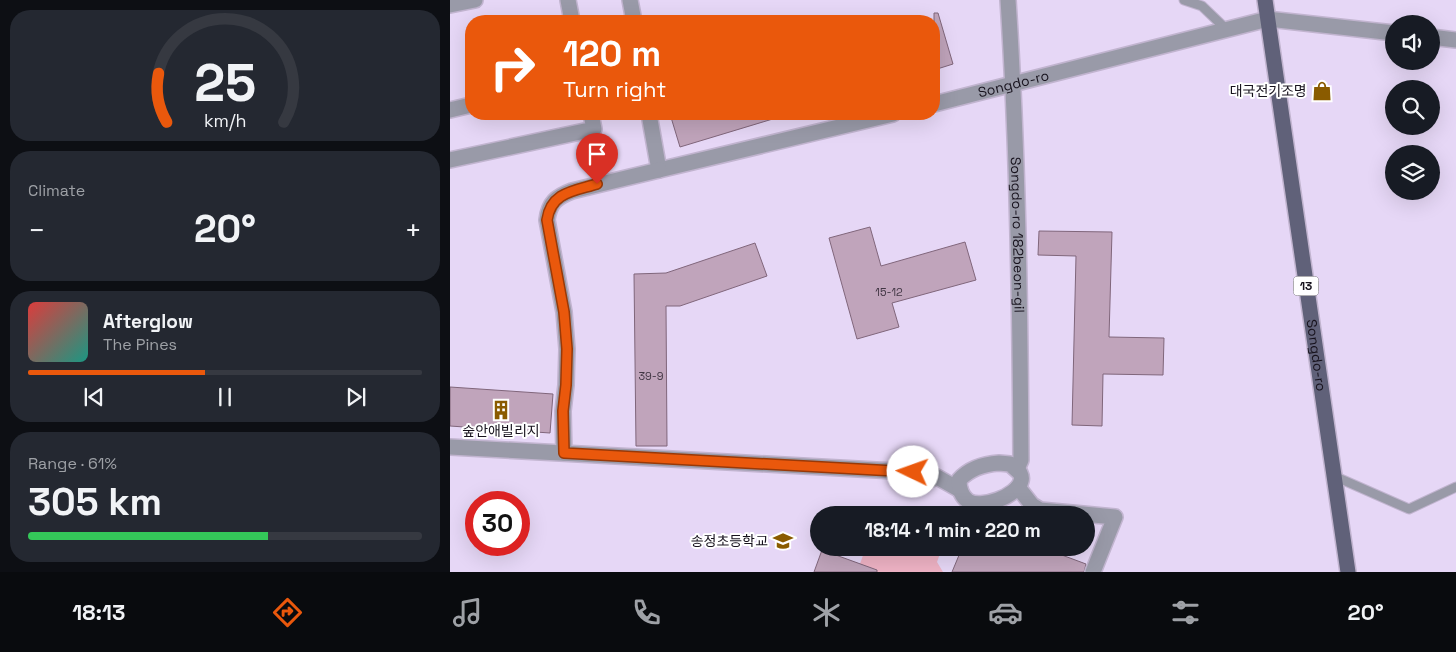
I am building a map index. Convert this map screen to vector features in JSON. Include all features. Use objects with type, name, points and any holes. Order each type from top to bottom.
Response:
[{"type":"main road","name":"Songdo-ro","points":[[1265,0],[1348,572]]},
{"type":"street","points":[[450,5],[475,0]]},
{"type":"street","points":[[568,0],[571,15]]},
{"type":"street","points":[[630,0],[633,15]]},
{"type":"street","name":"Songdo-ro 182beon-gil","points":[[1008,0],[1014,84],[1020,289],[1021,460],[1017,469]]},
{"type":"street","points":[[1268,19],[1385,32]]},
{"type":"street","name":"Songdo-ro","points":[[940,102],[1268,19]]},
{"type":"street","points":[[1440,38],[1456,40]]},
{"type":"street","points":[[450,110],[465,106]]},
{"type":"street","points":[[450,160],[594,129],[592,120]]},
{"type":"street","points":[[650,120],[659,170]]},
{"type":"street","points":[[564,453],[563,411],[567,349],[564,312],[547,220],[549,210],[555,201],[566,193],[597,184],[868,120]]},
{"type":"street","points":[[450,447],[913,472],[932,479],[937,477],[960,490],[968,501],[974,503],[984,503],[1013,493],[1022,478],[1017,469],[1010,464],[987,464],[972,469],[965,474],[959,480],[960,490]]},
{"type":"street","points":[[1018,487],[1032,506],[1040,510],[1115,518],[1093,572]]},
{"type":"lane","points":[[1184,0],[1202,6],[1226,29]]},
{"type":"lane","points":[[1334,476],[1410,510],[1456,488]]},
{"type":"shaded area","points":[[863,556],[939,556],[937,562],[943,572],[857,572]]},
{"type":"building","points":[[940,20],[953,64],[940,68]]},
{"type":"building","points":[[672,120],[769,120],[680,147]]},
{"type":"building","points":[[870,227],[881,266],[965,242],[976,280],[892,303],[899,327],[857,339],[829,238]]},
{"type":"building","points":[[1039,231],[1112,232],[1109,337],[1164,338],[1163,375],[1103,374],[1102,426],[1072,425],[1076,256],[1038,255]]},
{"type":"building","points":[[755,243],[767,276],[680,306],[666,306],[667,446],[636,446],[634,274],[666,273]]},
{"type":"building","name":"숲안애빌리지","points":[[450,387],[553,394],[550,433],[450,426]]},
{"type":"building","points":[[820,556],[838,556],[877,570],[877,572],[814,572]]},
{"type":"building","points":[[959,556],[1064,556],[1086,564],[1084,572],[952,572]]},
{"type":"place","name":"대국전기조명","points":[[1322,91]]},
{"type":"place","name":"숲안애빌리지","points":[[501,410]]},
{"type":"place","name":"송정초등학교","points":[[783,541]]},
{"type":"route","points":[[597,184],[561,196],[549,210],[547,220],[564,312],[567,349],[563,411],[564,453],[913,472]]}]
